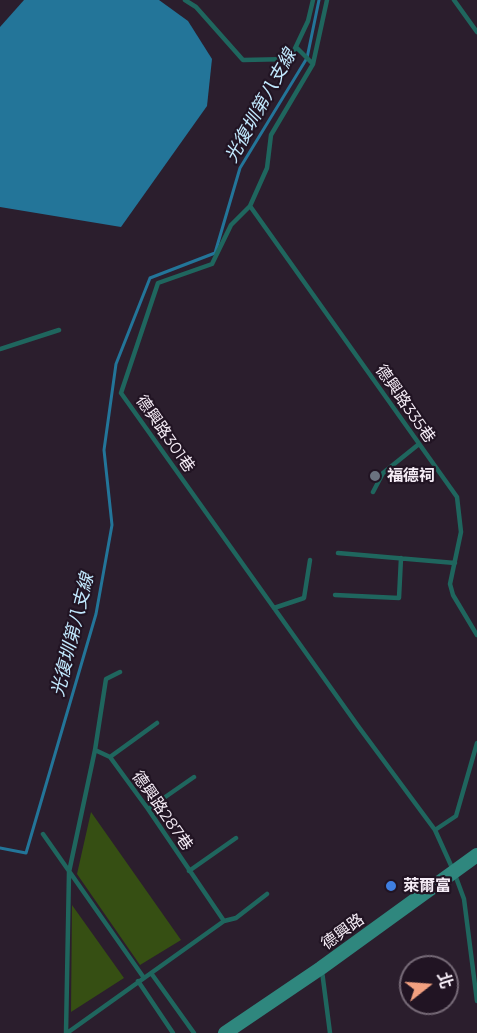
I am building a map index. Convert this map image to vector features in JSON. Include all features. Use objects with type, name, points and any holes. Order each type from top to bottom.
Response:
[{"type":"main road","name":"德興路","points":[[225,1033],[321,968],[477,855]]},
{"type":"lane","points":[[185,0],[196,7],[243,60],[290,59],[308,21],[313,0]]},
{"type":"lane","name":"德興路301巷","points":[[327,0],[313,64],[271,135],[267,168],[250,206],[231,225],[212,264],[158,283],[121,393],[358,726],[435,830],[464,899],[477,1002]]},
{"type":"lane","points":[[454,0],[477,32]]},
{"type":"lane","points":[[296,47],[313,64]]},
{"type":"lane","name":"德興路335巷","points":[[250,206],[457,497],[461,532],[450,584],[453,595],[477,635]]},
{"type":"lane","points":[[0,350],[59,330]]},
{"type":"lane","points":[[373,492],[383,472],[419,444]]},
{"type":"lane","points":[[338,553],[455,563]]},
{"type":"lane","points":[[334,595],[399,598],[401,558]]},
{"type":"lane","points":[[274,608],[304,598],[310,560]]},
{"type":"lane","points":[[67,1033],[69,872],[106,679],[120,672]]},
{"type":"lane","points":[[94,750],[110,757],[157,723]]},
{"type":"lane","points":[[435,830],[456,816],[477,743]]},
{"type":"lane","name":"德興路287巷","points":[[110,757],[224,921]]},
{"type":"lane","points":[[148,809],[194,777]]},
{"type":"lane","points":[[43,834],[144,978]]},
{"type":"lane","points":[[189,871],[236,838]]},
{"type":"lane","points":[[67,1033],[224,921],[236,918],[267,894]]},
{"type":"lane","points":[[468,934],[477,933]]},
{"type":"lane","points":[[321,968],[330,1033]]},
{"type":"lane","points":[[151,973],[194,1033]]},
{"type":"lane","points":[[138,981],[173,1033]]},
{"type":"green space","points":[[91,812],[181,940],[140,965],[77,874]]},
{"type":"green space","points":[[72,905],[124,978],[71,1012]]},
{"type":"water","points":[[24,0],[159,0],[188,21],[212,59],[207,106],[121,227],[0,207],[0,27]]},
{"type":"waterway","name":"光復圳第八支線","points":[[0,848],[26,853],[96,614],[112,525],[104,450],[116,364],[150,278],[215,253],[240,168],[307,58],[319,0]]},
{"type":"place","name":"福德祠","points":[[375,476]]},
{"type":"place","name":"萊爾富","points":[[391,886]]}]
